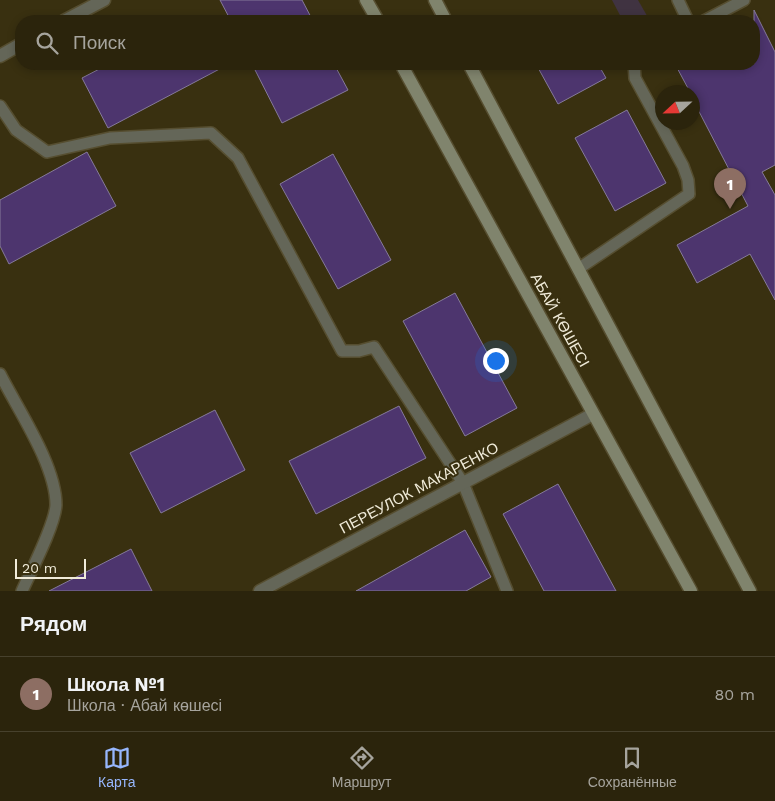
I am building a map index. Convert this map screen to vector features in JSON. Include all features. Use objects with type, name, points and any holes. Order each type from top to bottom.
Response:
[{"type":"main road","points":[[366,0],[375,15]]},
{"type":"main road","points":[[435,0],[443,15]]},
{"type":"main road","name":"АБАЙ КӨШЕСІ","points":[[404,70],[691,591]]},
{"type":"main road","points":[[472,70],[750,591]]},
{"type":"street","points":[[75,15],[104,0]]},
{"type":"street","points":[[0,56],[15,47]]},
{"type":"street","name":"ПЕРЕУЛОК МАКАРЕНКО","points":[[260,591],[593,414]]},
{"type":"lane","points":[[678,0],[685,15]]},
{"type":"lane","points":[[715,15],[744,0]]},
{"type":"lane","points":[[578,269],[689,194],[688,180],[683,166],[635,78],[634,70]]},
{"type":"lane","points":[[0,106],[16,130],[47,152],[110,138],[211,133],[238,158],[342,351],[359,351],[374,347],[463,483],[507,591]]},
{"type":"lane","points":[[0,374],[50,471],[56,506],[51,524],[22,591]]},
{"type":"shaded area","points":[[612,0],[638,0],[647,15],[620,15]]},
{"type":"building","points":[[220,0],[302,0],[310,15],[228,15]]},
{"type":"building","points":[[760,22],[775,52],[775,165],[762,172],[775,195],[775,300],[750,254],[697,283],[677,245],[748,206],[700,113],[700,85],[686,85],[678,70],[760,70]]},
{"type":"building","points":[[97,70],[218,70],[108,128],[82,78]]},
{"type":"building","points":[[255,70],[337,70],[348,90],[282,123]]},
{"type":"building","points":[[539,70],[601,70],[606,78],[558,104]]},
{"type":"building","points":[[627,110],[666,183],[615,211],[575,138]]},
{"type":"building","points":[[87,152],[116,206],[9,264],[0,246],[0,200]]},
{"type":"building","points":[[333,154],[391,260],[338,289],[280,184]]},
{"type":"building","points":[[455,293],[517,408],[465,436],[403,321]]},
{"type":"building","points":[[399,406],[426,458],[316,514],[289,461]]},
{"type":"building","points":[[215,410],[245,470],[161,513],[130,453]]},
{"type":"building","points":[[558,484],[616,591],[544,591],[503,514]]},
{"type":"building","points":[[465,530],[491,577],[466,591],[356,591]]},
{"type":"building","points":[[131,549],[152,591],[49,591]]},
{"type":"place","name":"Школа №1","points":[[730,209]]}]
